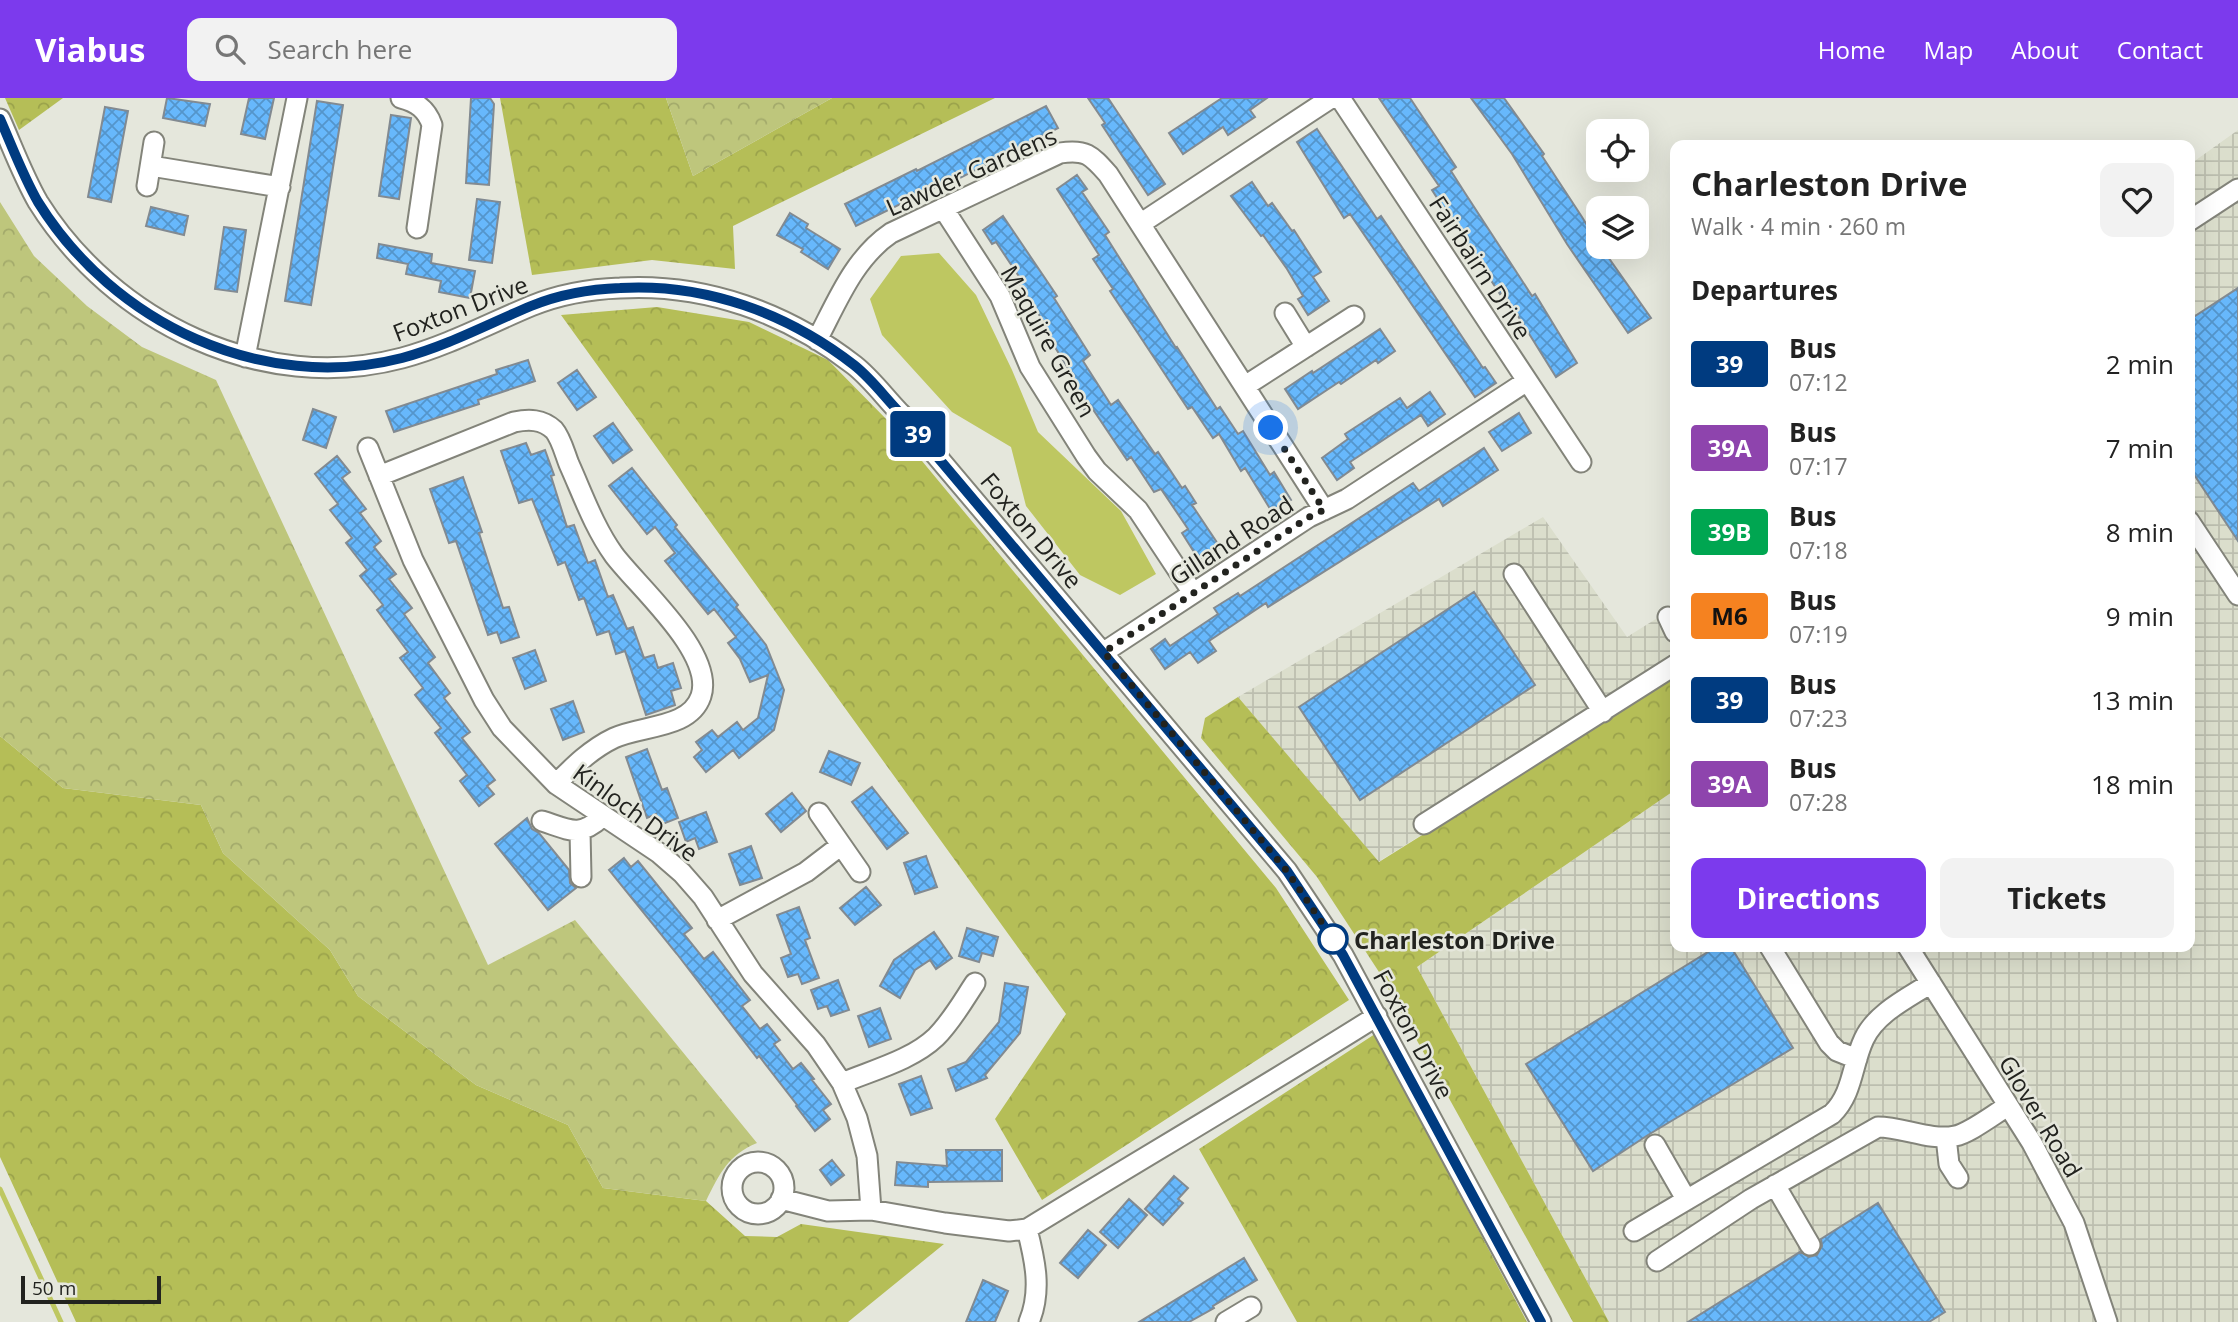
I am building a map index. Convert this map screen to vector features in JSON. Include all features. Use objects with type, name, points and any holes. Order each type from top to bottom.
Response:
[{"type":"street","points":[[245,357],[297,98]]},
{"type":"street","points":[[401,98],[419,105],[428,114],[432,125],[417,228]]},
{"type":"street","points":[[1140,224],[1331,98]]},
{"type":"street","name":"Fairbairn Drive","points":[[1340,98],[1581,462]]},
{"type":"street","name":"Foxton Drive","points":[[0,119],[37,200],[73,247],[100,275],[143,311],[177,331],[245,357],[288,366],[364,366],[438,347],[553,299],[621,288],[678,290],[744,304],[817,340],[856,366],[902,415],[1287,871],[1343,955],[1541,1322]]},
{"type":"street","points":[[147,186],[155,142]]},
{"type":"street","name":"Lawder Gardens","points":[[817,340],[861,259],[875,244],[891,233],[1060,153],[1077,150],[1085,153],[1108,173],[1324,510]]},
{"type":"street","points":[[151,166],[280,187]]},
{"type":"street","points":[[2195,217],[2238,189]]},
{"type":"street","name":"Maquire Green","points":[[943,208],[1000,296],[1030,366],[1086,456],[1097,471],[1138,510],[1193,593]]},
{"type":"street","points":[[1285,313],[1306,347]]},
{"type":"street","points":[[1245,386],[1354,316]]},
{"type":"street","name":"Gilland Road","points":[[1104,652],[1309,517],[1347,499],[1527,381]]},
{"type":"street","points":[[379,476],[514,422],[528,419],[543,422],[556,432],[593,519],[613,553],[670,618],[696,658],[702,678],[702,693],[695,710],[674,722],[616,737],[590,751],[556,784]]},
{"type":"street","name":"Kinloch Drive","points":[[368,448],[412,560],[484,700],[502,728],[556,784],[659,853],[682,873],[703,897],[753,974],[816,1045],[842,1083],[857,1118],[867,1156],[871,1210]]},
{"type":"street","points":[[2195,530],[2238,595]]},
{"type":"street","points":[[1514,574],[1603,712]]},
{"type":"street","points":[[1423,824],[1670,669]]},
{"type":"street","points":[[819,813],[860,872]]},
{"type":"street","points":[[542,821],[580,831],[590,828],[602,817]]},
{"type":"street","points":[[580,831],[581,877]]},
{"type":"street","points":[[717,920],[806,873],[840,846]]},
{"type":"street","points":[[1773,952],[1829,1043],[1837,1051],[1857,1059]]},
{"type":"street","name":"Glover Road","points":[[1911,952],[2032,1143],[2074,1223],[2107,1322]]},
{"type":"street","points":[[842,1083],[918,1051],[946,1026],[975,983]]},
{"type":"street","points":[[1634,1231],[1832,1114],[1844,1099],[1864,1038],[1881,1018],[1931,983]]},
{"type":"street","points":[[781,1199],[828,1211],[871,1210],[1009,1231],[1027,1229],[1377,1016]]},
{"type":"street","points":[[1657,1261],[1775,1185],[1878,1127],[1896,1127],[1946,1137],[1957,1136],[2008,1105]]},
{"type":"street","points":[[1946,1137],[1949,1164],[1958,1178]]},
{"type":"street","points":[[1655,1145],[1686,1199]]},
{"type":"street","points":[[1775,1185],[1810,1245]]},
{"type":"street","points":[[1027,1229],[1036,1269],[1037,1299],[1029,1322]]},
{"type":"street","points":[[1226,1322],[1251,1307]]},
{"type":"shaded area","points":[[2238,130],[2238,1322],[1609,1322],[1417,967],[1670,793],[1670,952],[2195,952],[2195,161]]},
{"type":"shaded area","points":[[939,253],[976,295],[1038,432],[1121,511],[1156,574],[1120,595],[1080,575],[1026,506],[1011,447],[952,412],[882,335],[870,299],[901,256]]},
{"type":"shaded area","points":[[1543,517],[1627,637],[1670,610],[1670,680],[1378,862],[1238,697]]},
{"type":"green space","points":[[5,98],[63,98],[19,130]]},
{"type":"green space","points":[[500,98],[666,98],[693,176],[832,98],[995,98],[733,226],[735,269],[652,260],[532,275]]},
{"type":"green space","points":[[666,98],[832,98],[693,176]]},
{"type":"green space","points":[[0,202],[34,256],[87,306],[142,347],[216,380],[488,965],[575,920],[757,1143],[732,1159],[706,1201],[603,1188],[568,1125],[476,1085],[358,996],[330,950],[223,853],[201,805],[63,788],[0,736]]},
{"type":"green space","points":[[657,307],[749,322],[828,360],[893,426],[1276,888],[1349,1000],[1042,1200],[995,1119],[1066,1014],[561,315]]},
{"type":"green space","points":[[1670,680],[1670,793],[1417,967],[1609,1322],[1573,1322],[1379,972],[1317,877],[1201,738],[1205,718],[1238,697],[1379,862]]},
{"type":"green space","points":[[0,736],[63,788],[201,805],[223,853],[330,950],[358,996],[476,1085],[568,1125],[603,1188],[706,1201],[745,1236],[777,1237],[801,1224],[944,1244],[848,1322],[76,1322],[0,1157]]},
{"type":"green space","points":[[1375,1034],[1527,1322],[1297,1322],[1199,1149]]},
{"type":"building","points":[[167,98],[210,104],[205,126],[163,118]]},
{"type":"building","points":[[249,98],[274,98],[265,139],[241,134]]},
{"type":"building","points":[[471,98],[490,98],[494,104],[489,185],[466,183]]},
{"type":"building","points":[[1088,98],[1108,98],[1165,184],[1148,195],[1102,125],[1105,123]]},
{"type":"building","points":[[1222,98],[1267,98],[1250,110],[1255,117],[1228,135],[1223,127],[1183,154],[1169,133]]},
{"type":"building","points":[[1379,98],[1410,98],[1456,167],[1451,171],[1532,296],[1535,294],[1577,363],[1556,377],[1503,292],[1500,294],[1432,190],[1439,186]]},
{"type":"building","points":[[1471,98],[1504,98],[1544,154],[1542,156],[1586,224],[1586,259],[1609,259],[1651,318],[1628,333],[1567,244],[1512,154]]},
{"type":"building","points":[[317,101],[343,105],[311,305],[285,301]]},
{"type":"building","points":[[1046,106],[1058,128],[944,186],[943,183],[856,226],[845,204]]},
{"type":"building","points":[[105,107],[128,111],[111,202],[88,197]]},
{"type":"building","points":[[391,115],[411,118],[399,199],[379,196]]},
{"type":"building","points":[[1317,129],[1377,219],[1381,216],[1483,368],[1485,367],[1496,383],[1475,397],[1350,214],[1344,218],[1297,142]]},
{"type":"building","points":[[1077,175],[1087,189],[1082,192],[1109,232],[1105,235],[1176,348],[1217,409],[1220,407],[1238,434],[1243,431],[1270,475],[1274,472],[1291,500],[1272,512],[1245,468],[1241,471],[1219,434],[1213,438],[1192,407],[1188,409],[1110,291],[1113,289],[1093,259],[1099,255],[1057,189]]},
{"type":"building","points":[[1252,182],[1268,206],[1272,203],[1292,231],[1294,230],[1321,272],[1313,277],[1329,301],[1308,315],[1298,299],[1303,296],[1287,269],[1231,196]]},
{"type":"building","points":[[477,199],[500,202],[492,263],[469,260]]},
{"type":"building","points":[[151,207],[188,216],[184,235],[146,226]]},
{"type":"building","points":[[790,213],[808,224],[806,228],[840,249],[828,269],[801,252],[803,249],[777,235]]},
{"type":"building","points":[[1003,216],[1057,296],[1054,298],[1090,355],[1083,361],[1111,405],[1118,400],[1155,454],[1158,452],[1182,488],[1185,486],[1196,503],[1192,505],[1220,547],[1199,560],[1182,533],[1188,529],[1161,489],[1154,492],[1131,457],[1127,460],[1090,405],[1084,409],[1067,382],[1074,378],[1040,323],[1043,321],[1019,283],[1022,281],[996,242],[992,244],[983,230]]},
{"type":"building","points":[[224,227],[246,230],[237,292],[215,289]]},
{"type":"building","points":[[379,244],[432,254],[431,263],[475,271],[470,298],[439,292],[441,281],[406,274],[408,264],[377,258]]},
{"type":"building","points":[[2238,288],[2238,541],[2195,476],[2195,316]]},
{"type":"building","points":[[1380,329],[1395,351],[1378,363],[1376,360],[1341,384],[1339,382],[1298,409],[1285,389]]},
{"type":"building","points":[[528,360],[535,381],[478,400],[479,404],[394,432],[386,411],[497,374],[496,370]]},
{"type":"building","points":[[577,370],[596,397],[577,410],[558,383]]},
{"type":"building","points":[[1430,392],[1445,414],[1428,426],[1421,415],[1350,462],[1354,468],[1337,480],[1322,458],[1348,439],[1345,434],[1400,398],[1407,408]]},
{"type":"building","points":[[313,409],[336,417],[326,448],[303,440]]},
{"type":"building","points":[[1519,413],[1531,433],[1502,451],[1489,432]]},
{"type":"building","points":[[613,423],[632,450],[613,463],[594,436]]},
{"type":"building","points":[[526,443],[531,455],[545,450],[567,527],[574,525],[588,563],[595,560],[608,597],[613,595],[627,629],[633,627],[644,658],[654,655],[658,668],[673,663],[681,688],[671,691],[675,705],[646,715],[625,651],[616,654],[609,631],[597,635],[584,598],[579,600],[565,562],[558,565],[532,499],[519,503],[501,451]]},
{"type":"building","points":[[1484,448],[1498,470],[1443,506],[1439,499],[1268,607],[1266,603],[1209,641],[1216,651],[1198,663],[1190,652],[1165,669],[1151,649],[1165,639],[1170,646],[1218,614],[1214,608],[1238,593],[1240,596],[1413,483],[1419,491]]},
{"type":"building","points":[[337,456],[350,472],[342,478],[366,509],[360,513],[381,541],[374,547],[396,574],[389,579],[412,608],[404,614],[435,657],[428,663],[450,693],[444,698],[470,732],[462,738],[495,780],[487,786],[494,794],[479,806],[460,781],[467,775],[435,733],[441,728],[415,695],[423,688],[400,658],[408,652],[377,610],[383,605],[360,576],[367,570],[346,543],[352,538],[330,510],[338,504],[315,474]]},
{"type":"building","points":[[632,468],[766,645],[784,690],[774,730],[739,758],[733,750],[706,772],[694,757],[702,750],[696,742],[712,730],[718,737],[737,722],[743,730],[758,718],[768,675],[750,682],[740,659],[728,643],[736,637],[714,609],[708,614],[665,561],[675,553],[655,527],[647,534],[609,486]]},
{"type":"building","points":[[463,477],[482,532],[479,533],[503,608],[509,607],[519,637],[501,643],[497,632],[488,635],[456,541],[449,543],[430,489]]},
{"type":"building","points":[[1474,592],[1535,685],[1360,800],[1299,707]]},
{"type":"building","points":[[535,650],[546,681],[525,689],[513,658]]},
{"type":"building","points":[[573,701],[584,732],[563,740],[551,709]]},
{"type":"building","points":[[647,749],[662,790],[667,788],[678,818],[660,825],[656,814],[647,818],[626,757]]},
{"type":"building","points":[[829,751],[860,763],[851,785],[820,772]]},
{"type":"building","points":[[872,787],[908,833],[887,849],[852,802]]},
{"type":"building","points":[[792,793],[806,811],[781,832],[766,814]]},
{"type":"building","points":[[706,812],[717,842],[699,849],[695,838],[686,842],[679,822]]},
{"type":"building","points":[[527,818],[532,829],[539,833],[569,870],[570,883],[576,888],[548,910],[495,844]]},
{"type":"building","points":[[751,846],[762,878],[740,885],[729,854]]},
{"type":"building","points":[[926,856],[937,887],[915,894],[904,863]]},
{"type":"building","points":[[624,858],[631,867],[638,861],[692,928],[684,934],[704,959],[713,952],[750,1000],[742,1006],[760,1029],[767,1024],[780,1040],[774,1044],[793,1069],[801,1063],[814,1079],[812,1080],[831,1104],[823,1110],[830,1119],[815,1131],[759,1056],[757,1058],[609,870]]},
{"type":"building","points":[[866,887],[881,905],[855,925],[840,908]]},
{"type":"building","points":[[799,907],[810,938],[805,940],[819,978],[802,984],[798,974],[788,977],[781,958],[791,954],[777,915]]},
{"type":"building","points":[[967,928],[998,937],[993,956],[982,953],[979,962],[959,956]]},
{"type":"building","points":[[934,932],[952,958],[936,969],[930,960],[915,970],[900,998],[880,986],[894,960]]},
{"type":"building","points":[[1708,952],[1734,952],[1793,1048],[1593,1171],[1526,1064]]},
{"type":"building","points":[[838,980],[849,1010],[831,1016],[827,1006],[818,1009],[811,990]]},
{"type":"building","points":[[1005,983],[1028,987],[1020,1033],[985,1075],[987,1078],[956,1091],[948,1069],[966,1062],[999,1022]]},
{"type":"building","points":[[880,1008],[891,1039],[869,1047],[858,1016]]},
{"type":"building","points":[[921,1076],[932,1108],[911,1115],[899,1084]]},
{"type":"building","points":[[946,1150],[1002,1150],[1002,1181],[928,1182],[928,1187],[895,1185],[897,1162],[947,1166]]},
{"type":"building","points":[[832,1160],[844,1175],[831,1185],[820,1170]]},
{"type":"building","points":[[1174,1176],[1188,1188],[1178,1199],[1183,1203],[1163,1225],[1145,1209]]},
{"type":"building","points":[[1129,1199],[1147,1215],[1118,1248],[1100,1232]]},
{"type":"building","points":[[1878,1203],[1945,1312],[1929,1322],[1688,1322],[1800,1252],[1809,1257],[1817,1255],[1822,1246],[1821,1239]]},
{"type":"building","points":[[1088,1230],[1106,1245],[1078,1278],[1060,1263]]},
{"type":"building","points":[[1244,1258],[1257,1280],[1213,1306],[1214,1308],[1189,1322],[1139,1322]]},
{"type":"building","points":[[983,1280],[1008,1291],[995,1322],[966,1322]]},
{"type":"waterway","points":[[0,1189],[61,1322]]},
{"type":"bus line","name":"39","points":[[0,119],[37,200],[73,247],[100,275],[143,311],[177,331],[245,357],[288,366],[364,366],[438,347],[553,299],[621,288],[678,290],[744,304],[800,330],[856,366],[902,415],[1287,871],[1343,955],[1541,1322]]},
{"type":"place","name":"Charleston Drive","points":[[1333,939]]},
{"type":"route","points":[[1271,428],[1324,510],[1309,517],[1104,652],[1287,871],[1333,939]]}]
